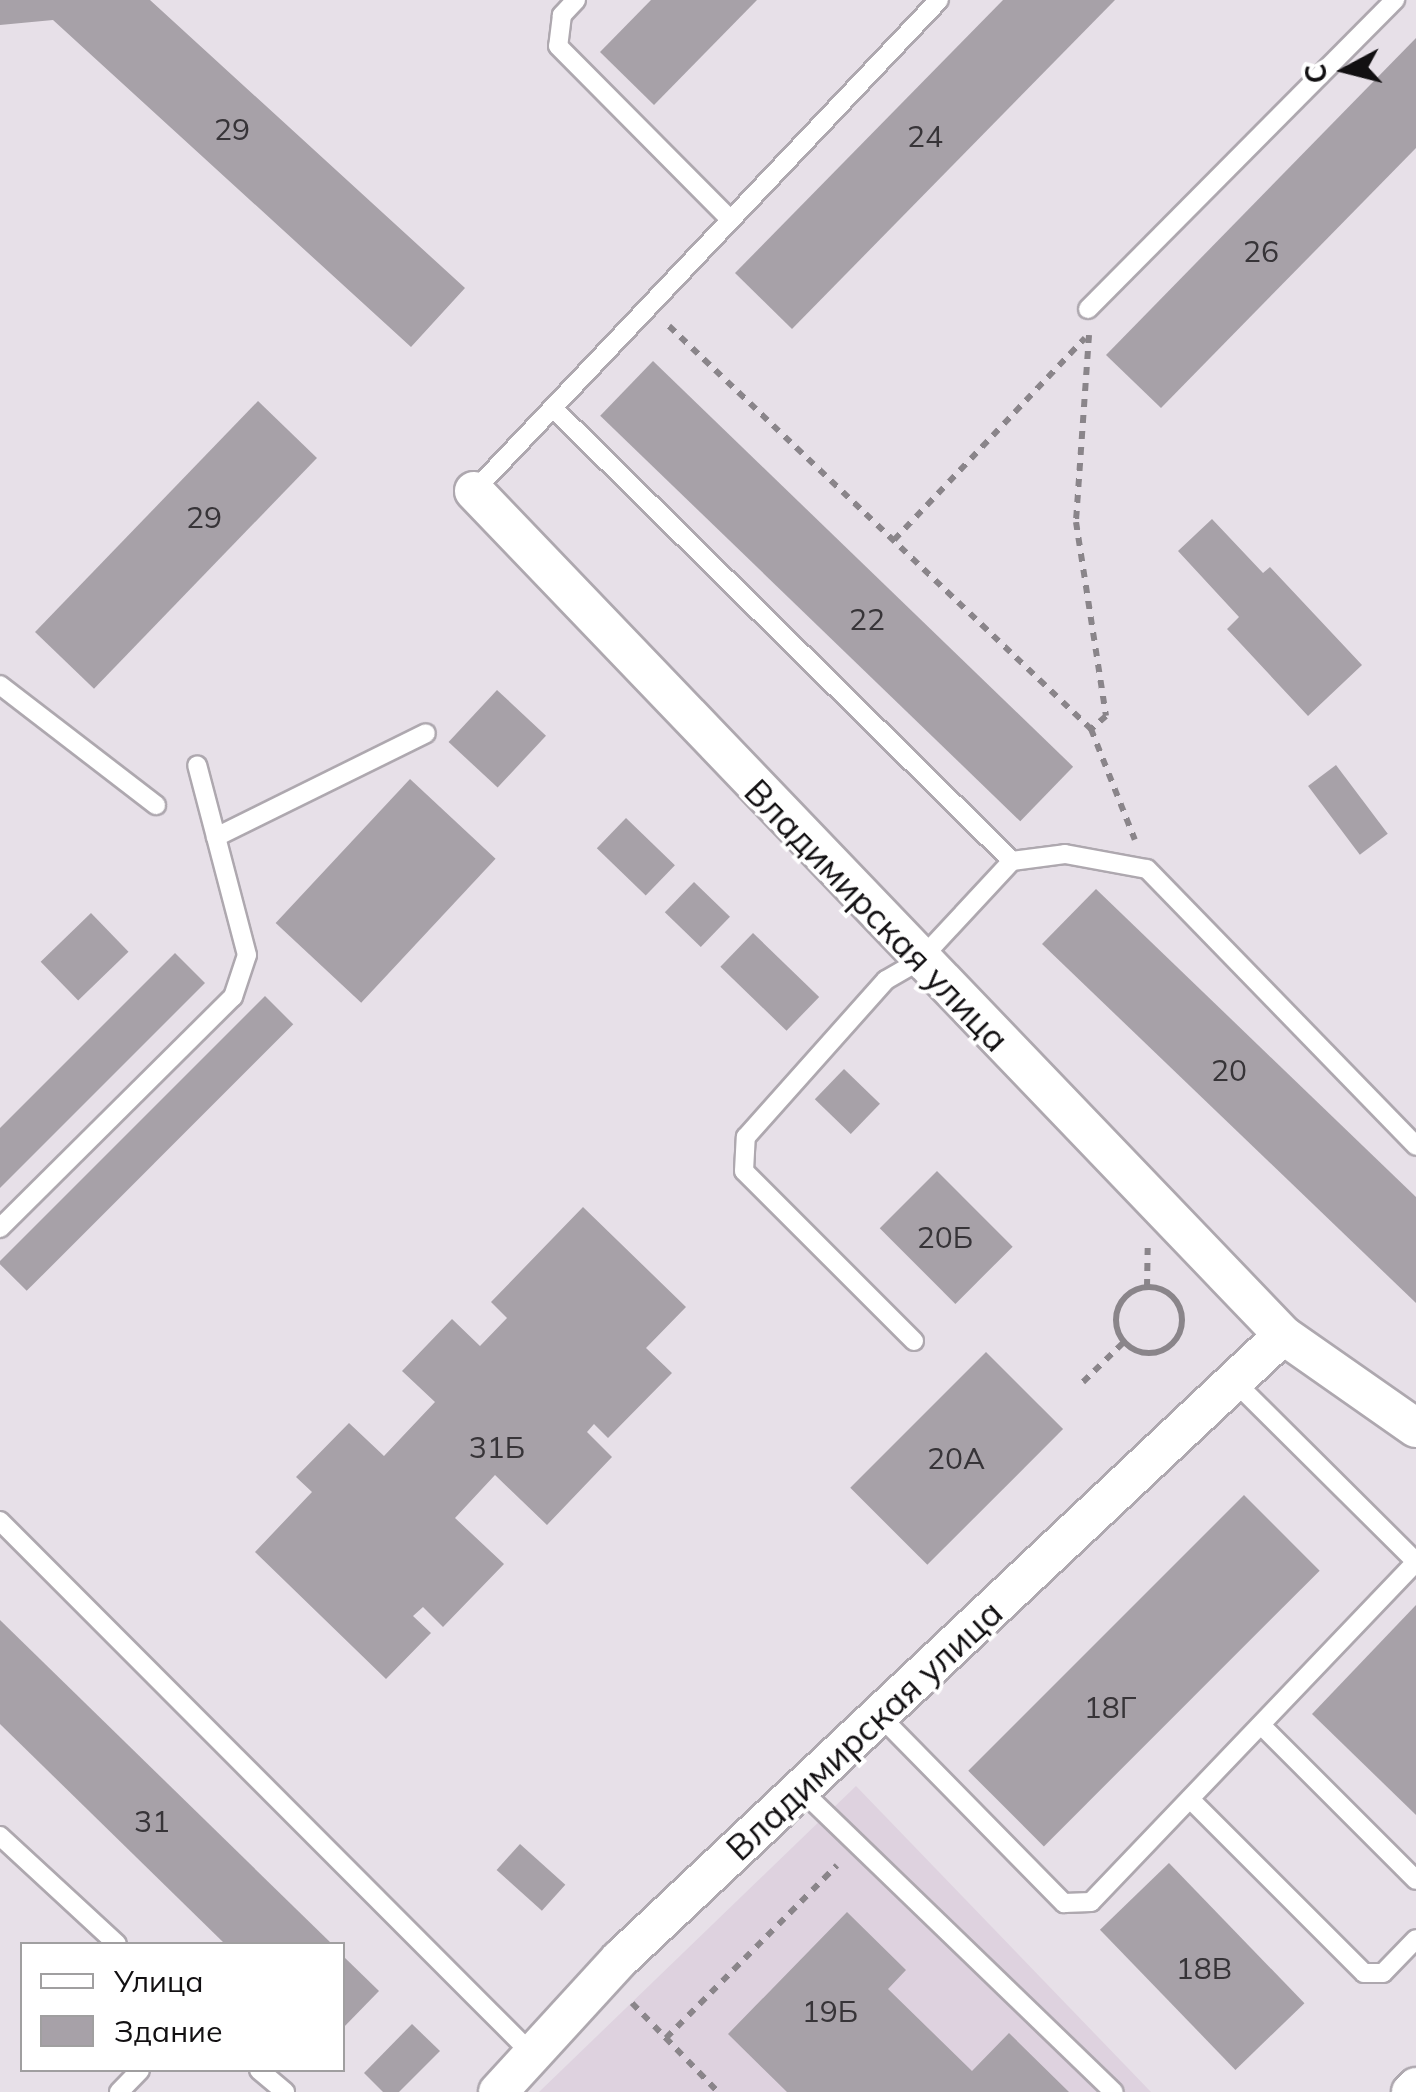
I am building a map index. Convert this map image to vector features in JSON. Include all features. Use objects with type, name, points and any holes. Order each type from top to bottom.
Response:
[{"type":"street","name":"Владимирская улица","points":[[474,492],[1283,1336],[1416,1428]]},
{"type":"street","name":"Владимирская улица","points":[[498,2092],[535,2057],[620,1959],[1283,1336]]},
{"type":"lane","points":[[576,0],[562,15],[558,46],[730,220]]},
{"type":"lane","points":[[474,492],[939,0]]},
{"type":"lane","points":[[1088,309],[1395,0]]},
{"type":"lane","points":[[553,408],[1012,860]]},
{"type":"lane","points":[[0,685],[156,805]]},
{"type":"lane","points":[[216,837],[426,734]]},
{"type":"lane","points":[[0,1228],[233,998],[247,955],[197,765]]},
{"type":"lane","points":[[914,1341],[744,1170],[746,1136],[886,980],[920,961],[1012,860],[1065,854],[1147,869],[1416,1146]]},
{"type":"lane","points":[[880,1715],[1064,1904],[1091,1902],[1416,1562],[1234,1381]]},
{"type":"lane","points":[[0,1521],[535,2057]]},
{"type":"lane","points":[[1260,1725],[1416,1880]]},
{"type":"lane","points":[[800,1790],[1114,2092]]},
{"type":"lane","points":[[1190,1799],[1364,1973],[1383,1973],[1416,1939]]},
{"type":"lane","points":[[0,1836],[115,1942]]},
{"type":"lane","points":[[118,2092],[138,2072]]},
{"type":"lane","points":[[261,2072],[285,2092]]},
{"type":"path","points":[[649,306],[1092,730],[1147,869]]},
{"type":"path","points":[[1088,309],[1076,522],[1106,716],[1092,730]]},
{"type":"path","points":[[894,540],[1089,334]]},
{"type":"path","points":[[1147,1287],[1148,1241]]},
{"type":"path","points":[[1147,1287],[1174,1297],[1182,1324],[1177,1338],[1156,1353],[1144,1353],[1124,1342],[1118,1332],[1117,1311],[1133,1292],[1147,1287]]},
{"type":"path","points":[[1083,1382],[1124,1342]]},
{"type":"path","points":[[666,2038],[857,1845]]},
{"type":"path","points":[[632,2002],[718,2092]]},
{"type":"shaded area","points":[[856,1786],[1151,2092],[539,2092]]},
{"type":"building","points":[[0,0],[150,0],[465,288],[411,347],[53,20],[0,25]]},
{"type":"building","points":[[651,0],[757,0],[654,105],[600,52]]},
{"type":"building","points":[[1003,0],[1115,0],[792,329],[735,273]]},
{"type":"building","points":[[1416,38],[1416,148],[1161,408],[1106,355]]},
{"type":"building","points":[[653,361],[1073,767],[1020,821],[600,416]]},
{"type":"building","points":[[258,401],[317,458],[94,689],[35,632]]},
{"type":"building","points":[[1212,519],[1263,573],[1270,567],[1362,665],[1308,716],[1227,629],[1239,617],[1178,551]]},
{"type":"building","points":[[497,690],[546,736],[498,788],[449,742]]},
{"type":"building","points":[[1336,765],[1388,834],[1360,855],[1308,786]]},
{"type":"building","points":[[410,779],[496,859],[361,1003],[276,923]]},
{"type":"building","points":[[626,818],[675,865],[646,895],[597,848]]},
{"type":"building","points":[[694,882],[730,917],[701,947],[665,912]]},
{"type":"building","points":[[1096,889],[1416,1197],[1416,1303],[1042,944]]},
{"type":"building","points":[[91,913],[129,952],[78,1000],[41,962]]},
{"type":"building","points":[[753,933],[819,997],[787,1031],[720,967]]},
{"type":"building","points":[[175,953],[205,983],[0,1188],[0,1128]]},
{"type":"building","points":[[265,996],[293,1024],[27,1291],[0,1261]]},
{"type":"building","points":[[844,1069],[880,1104],[851,1134],[815,1099]]},
{"type":"building","points":[[937,1171],[1013,1247],[955,1304],[880,1228]]},
{"type":"building","points":[[583,1207],[686,1307],[646,1348],[672,1373],[608,1438],[594,1424],[587,1432],[612,1457],[547,1525],[495,1475],[455,1518],[504,1564],[443,1627],[423,1607],[413,1616],[431,1633],[386,1679],[255,1552],[312,1492],[296,1477],[349,1423],[384,1456],[435,1402],[402,1371],[452,1319],[480,1346],[507,1318],[491,1302]]},
{"type":"building","points":[[986,1352],[1063,1429],[927,1565],[850,1488]]},
{"type":"building","points":[[1244,1495],[1320,1571],[1044,1846],[968,1771]]},
{"type":"building","points":[[1416,1605],[1416,1815],[1312,1714]]},
{"type":"building","points":[[0,1620],[330,1942],[223,1942],[0,1724]]},
{"type":"building","points":[[520,1844],[565,1885],[542,1911],[497,1870]]},
{"type":"building","points":[[1169,1863],[1304,2003],[1235,2070],[1100,1930]]},
{"type":"building","points":[[847,1912],[906,1970],[888,1989],[972,2071],[1009,2033],[1069,2092],[787,2092],[728,2034]]},
{"type":"building","points":[[345,1958],[379,1991],[345,2026]]},
{"type":"building","points":[[412,2024],[440,2051],[399,2092],[383,2092],[364,2073]]}]
